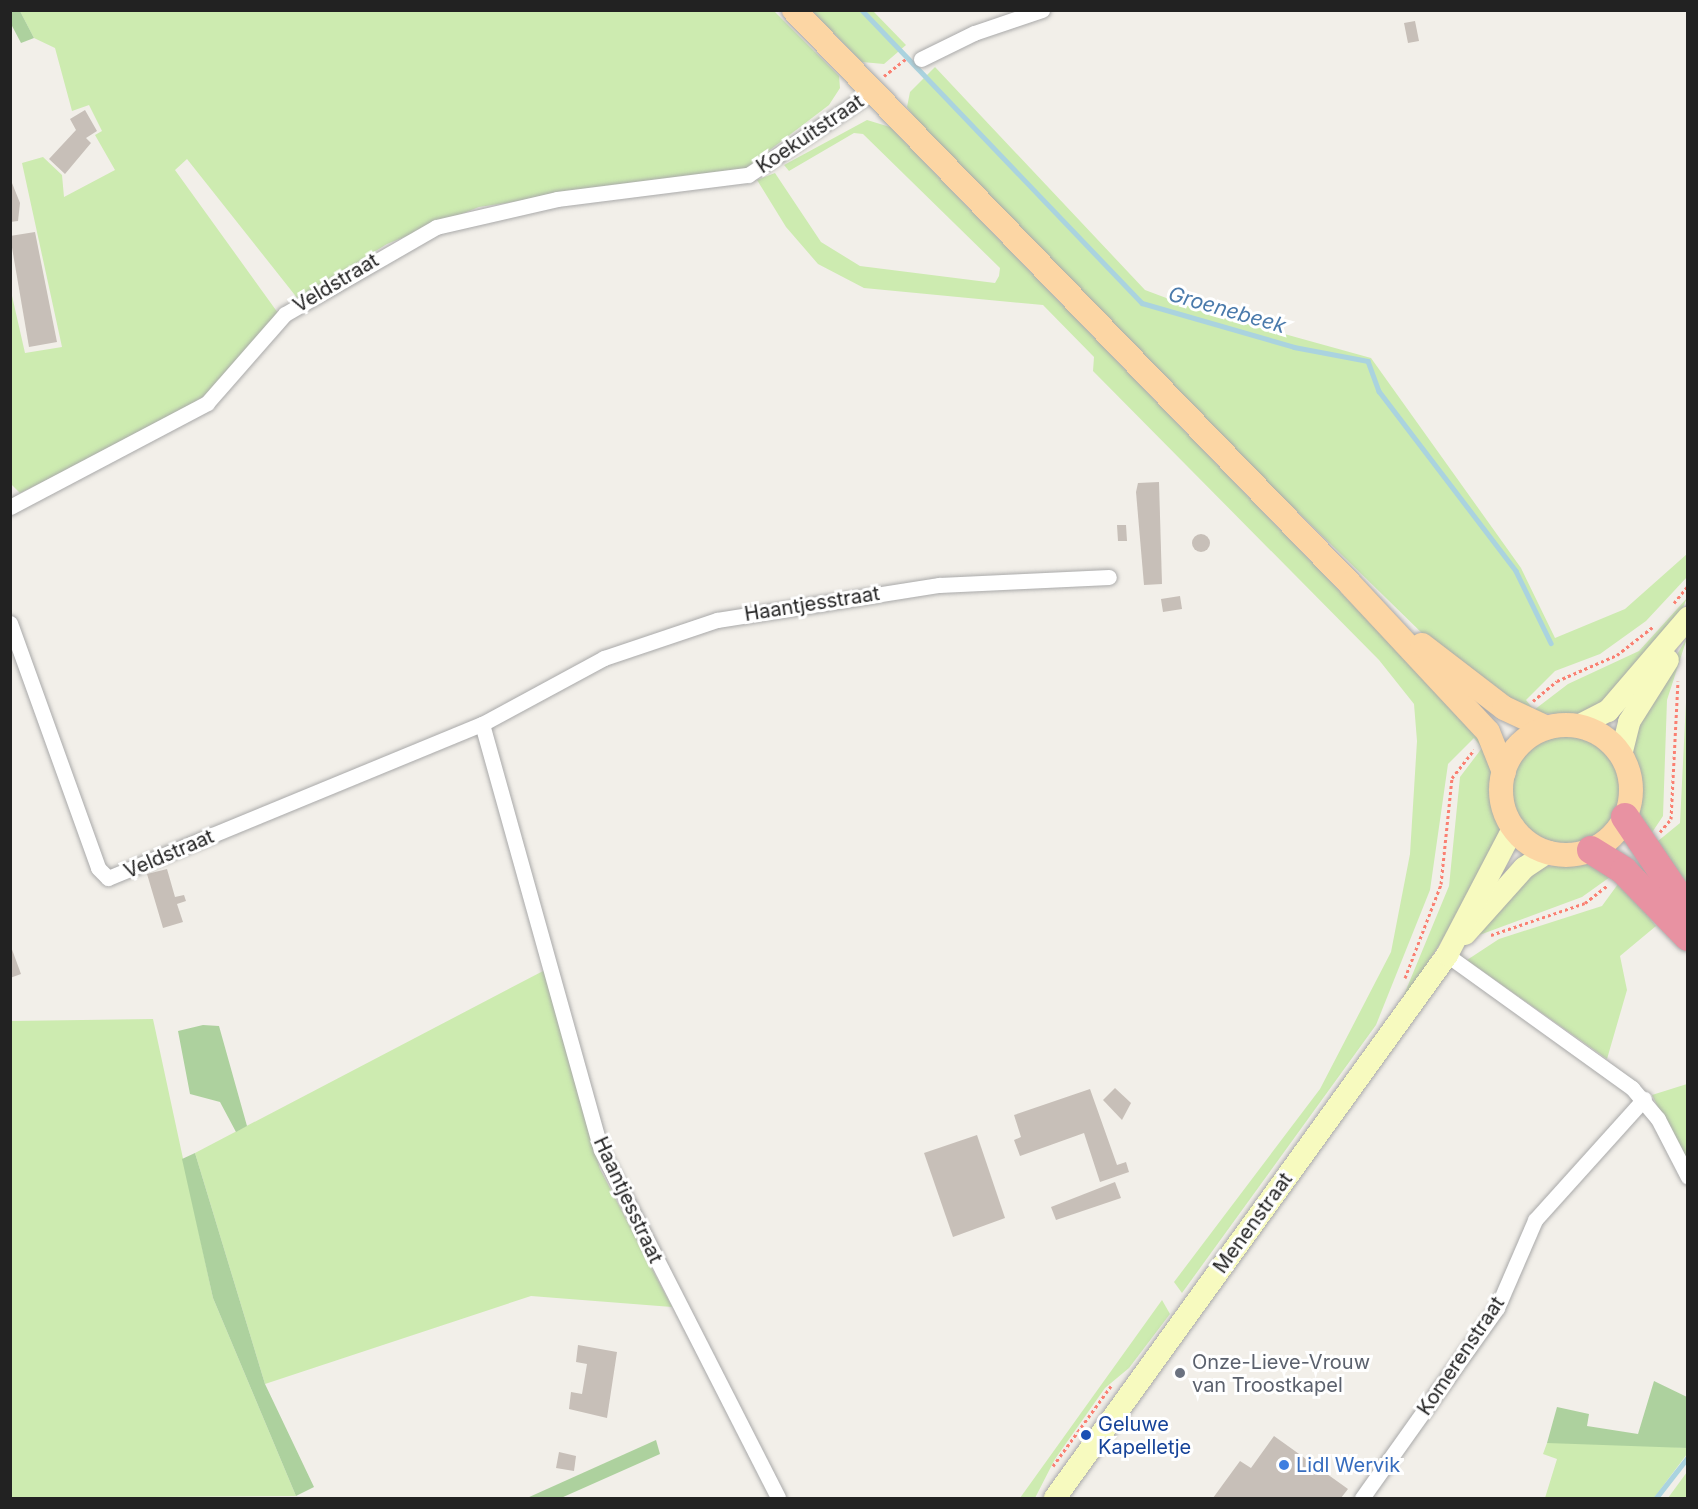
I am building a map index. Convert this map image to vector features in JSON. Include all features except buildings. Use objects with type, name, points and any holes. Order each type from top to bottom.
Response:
[{"type":"highway","points":[[1625,817],[1688,910]]},
{"type":"highway","points":[[1591,850],[1624,871],[1688,937]]},
{"type":"main road","points":[[794,10],[1350,584],[1488,732],[1504,772],[1502,801],[1514,827],[1548,852],[1591,850],[1625,817],[1631,785],[1621,754],[1595,731],[1578,726],[1547,728],[1526,721],[1486,694],[1350,584]]},
{"type":"main road","points":[[1504,772],[1520,744],[1547,728]]},
{"type":"street","points":[[921,59],[974,33],[1042,10]]},
{"type":"street","name":"Koekuitstraat","points":[[712,180],[760,171],[872,92]]},
{"type":"street","name":"Veldstraat","points":[[12,502],[207,403],[285,314],[436,227],[545,201],[712,180]]},
{"type":"street","name":"Haantjesstraat","points":[[531,698],[604,658],[717,620],[939,585],[1109,577]]},
{"type":"street","points":[[1578,726],[1608,711],[1679,613]]},
{"type":"street","name":"Veldstraat","points":[[10,623],[98,868],[108,878],[482,724],[531,698]]},
{"type":"street","points":[[1621,754],[1629,722],[1688,630]]},
{"type":"street","name":"Haantjesstraat","points":[[482,724],[510,812],[601,1150],[778,1498]]},
{"type":"street","name":"Menenstraat","points":[[1452,955],[1514,827]]},
{"type":"street","name":"Menenstraat","points":[[1055,1498],[1452,955],[1524,868],[1548,852]]},
{"type":"street","points":[[1452,955],[1644,1099],[1688,1177]]},
{"type":"street","name":"Komerenstraat","points":[[1362,1498],[1497,1308],[1535,1220],[1644,1099]]},
{"type":"path","points":[[872,92],[891,66],[915,54],[921,59]]},
{"type":"path","points":[[1679,613],[1688,586]]},
{"type":"path","points":[[1528,705],[1557,681],[1617,655],[1659,621]]},
{"type":"path","points":[[1654,837],[1671,819],[1679,674]]},
{"type":"path","points":[[1404,981],[1441,884],[1452,778],[1474,750]]},
{"type":"path","points":[[1452,955],[1487,936],[1592,900],[1613,880]]},
{"type":"green space","points":[[10,11],[20,11],[34,38],[21,43],[11,24]]},
{"type":"green space","points":[[20,11],[774,11],[839,76],[840,88],[829,105],[745,169],[479,207],[387,244],[298,299],[187,159],[175,170],[278,313],[208,393],[175,417],[20,493],[10,483],[10,287],[25,353],[62,347],[22,163],[43,157],[62,175],[64,197],[115,170],[95,135],[102,131],[89,105],[72,111],[55,48],[34,38]]},
{"type":"green space","points":[[812,11],[873,11],[906,45],[884,64],[862,62]]},
{"type":"green space","points":[[935,67],[1145,290],[1201,311],[1371,358],[1521,568],[1555,638],[1625,609],[1687,554],[1687,577],[1646,621],[1600,654],[1555,671],[1526,700],[1534,710],[1568,684],[1639,651],[1687,598],[1678,620],[1589,715],[1531,713],[1426,637],[1265,480],[916,119],[907,107],[910,92]]},
{"type":"green space","points":[[867,120],[890,127],[1478,734],[1495,779],[1502,830],[1486,872],[1399,1007],[1449,886],[1460,777],[1482,748],[1474,738],[1448,764],[1430,890],[1376,1025],[1182,1293],[1174,1282],[1320,1089],[1391,952],[1410,854],[1417,741],[1414,704],[1379,660],[1093,371],[1094,357],[1043,305],[864,288],[818,264],[786,227],[757,180],[775,173],[821,242],[860,266],[995,283],[999,276],[1000,268],[863,134],[854,133],[789,171],[784,165]]},
{"type":"green space","points":[[1687,638],[1667,700],[1663,816],[1651,834],[1658,841],[1680,823],[1687,682],[1687,897],[1638,815],[1640,779],[1632,745],[1646,705]]},
{"type":"green space","points":[[1566,735],[1587,739],[1604,751],[1616,768],[1620,789],[1616,810],[1604,827],[1587,839],[1566,843],[1545,839],[1528,827],[1516,810],[1512,789],[1516,768],[1528,751],[1545,739]]},
{"type":"green space","points":[[1596,862],[1611,869],[1656,926],[1620,956],[1627,990],[1607,1059],[1467,960],[1499,939],[1602,906],[1618,884],[1610,877],[1582,897],[1474,937],[1532,868]]},
{"type":"green space","points":[[545,970],[600,1169],[672,1307],[531,1296],[265,1384],[195,1153]]},
{"type":"green space","points":[[153,1019],[213,1298],[296,1496],[11,1498],[11,1021]]},
{"type":"green space","points":[[203,1025],[219,1026],[247,1126],[236,1132],[220,1102],[190,1094],[178,1031]]},
{"type":"green space","points":[[1687,1084],[1687,1166],[1652,1095]]},
{"type":"green space","points":[[195,1153],[265,1384],[314,1487],[296,1496],[213,1298],[182,1159]]},
{"type":"green space","points":[[1162,1300],[1170,1314],[1129,1368],[1105,1388],[1055,1459],[1035,1498],[1020,1498]]},
{"type":"green space","points":[[1654,1381],[1687,1397],[1687,1448],[1547,1443],[1557,1407],[1589,1414],[1587,1426],[1638,1434]]},
{"type":"green space","points":[[656,1440],[660,1454],[561,1498],[527,1498]]},
{"type":"green space","points":[[1605,1442],[1688,1448],[1687,1454],[1654,1498],[1545,1498],[1557,1459],[1543,1454],[1547,1443]]},
{"type":"green space","points":[[1687,1472],[1687,1498],[1668,1498]]},
{"type":"waterway","name":"Groenebeek","points":[[862,10],[1142,303],[1294,347],[1368,361],[1379,391],[1516,571],[1551,643]]},
{"type":"waterway","points":[[1656,1498],[1688,1457]]},
{"type":"place","name":"Onze-Lieve-Vrouw van Troostkapel","points":[[1180,1373]]},
{"type":"place","name":"Geluwe Kapelletje","points":[[1086,1435]]},
{"type":"place","name":"Lidl Wervik","points":[[1284,1465]]}]
